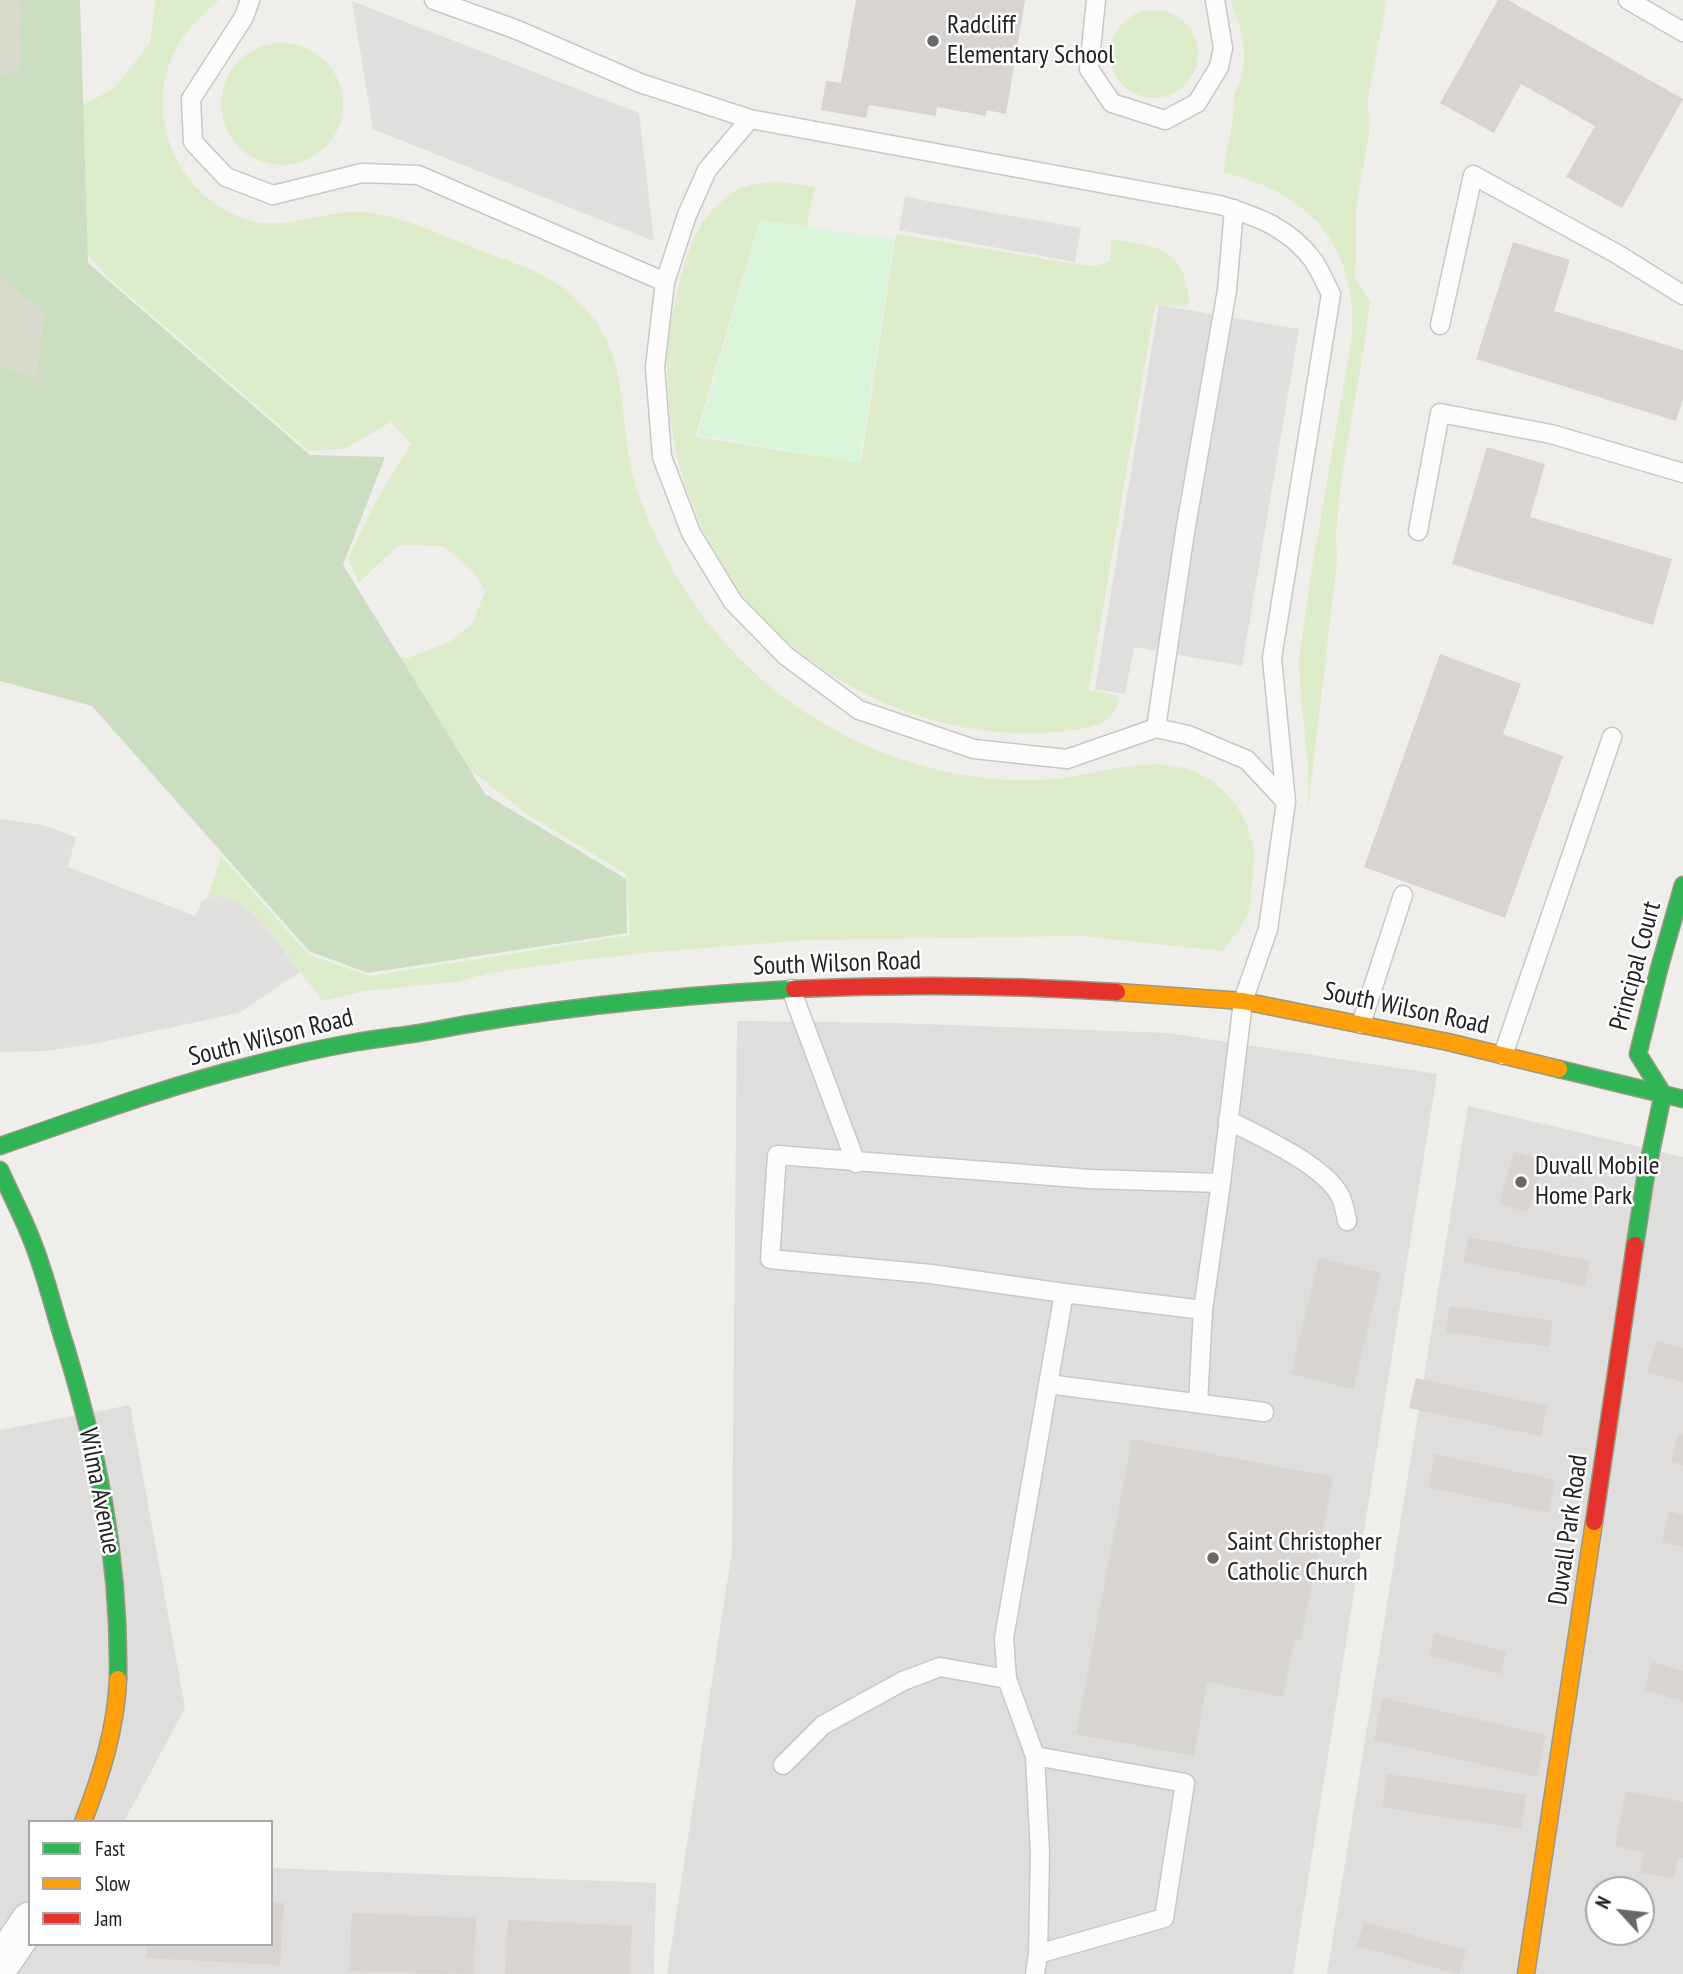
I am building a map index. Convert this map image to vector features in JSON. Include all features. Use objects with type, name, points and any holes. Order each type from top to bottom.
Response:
[{"type":"street","name":"Principal Court","points":[[1664,1094],[1638,1054],[1683,885]]},
{"type":"street","name":"South Wilson Road","points":[[0,1146],[151,1094],[252,1065],[355,1042],[458,1024],[615,1002],[720,993],[877,985],[1036,987],[1242,1000],[1503,1055],[1683,1099]]},
{"type":"street","name":"Duvall Park Road","points":[[1526,1974],[1645,1180],[1664,1094]]},
{"type":"street","name":"Wilma Avenue","points":[[0,1170],[31,1239],[65,1341],[97,1458],[107,1514],[114,1569],[118,1685],[109,1741],[84,1820]]},
{"type":"street","points":[[0,1965],[28,1925]]},
{"type":"lane","points":[[250,0],[244,17],[191,99],[193,142],[226,177],[273,195],[362,173],[418,175],[664,282]]},
{"type":"lane","points":[[434,0],[515,29],[640,83],[750,119],[1220,205],[1255,215],[1290,235],[1313,261],[1331,294],[1272,658],[1286,802],[1268,929],[1242,1000],[1203,1310],[1198,1403]]},
{"type":"lane","points":[[1096,0],[1089,69],[1112,103],[1165,120],[1198,103],[1219,67],[1223,48],[1215,0]]},
{"type":"lane","points":[[1628,0],[1683,32]]},
{"type":"lane","points":[[750,119],[707,170],[687,215],[664,282],[656,367],[662,457],[691,533],[733,601],[786,656],[859,710],[974,748],[1067,759],[1156,728],[1188,734],[1247,760],[1286,802]]},
{"type":"lane","points":[[1440,326],[1473,176],[1617,254],[1683,295]]},
{"type":"lane","points":[[1156,728],[1185,532],[1227,290],[1234,209]]},
{"type":"lane","points":[[1418,531],[1440,413],[1550,434],[1683,472]]},
{"type":"lane","points":[[1503,1055],[1612,737]]},
{"type":"lane","points":[[1362,1024],[1403,895]]},
{"type":"lane","points":[[791,989],[856,1163]]},
{"type":"lane","points":[[1228,1121],[1292,1153],[1323,1177],[1340,1194],[1347,1221]]},
{"type":"lane","points":[[1203,1310],[931,1275],[770,1259],[777,1155],[1090,1179],[1221,1183]]},
{"type":"lane","points":[[1035,1974],[1038,1954],[1040,1853],[1035,1756],[1007,1679],[1004,1638],[1064,1293]]},
{"type":"lane","points":[[1048,1384],[1264,1412]]},
{"type":"lane","points":[[783,1765],[823,1725],[903,1681],[940,1667],[1007,1679]]},
{"type":"lane","points":[[1035,1756],[1185,1783],[1164,1918],[1038,1954]]},
{"type":"shaded area","points":[[0,0],[18,0],[20,68],[0,76]]},
{"type":"shaded area","points":[[352,1],[639,113],[654,241],[373,129]]},
{"type":"shaded area","points":[[905,197],[1081,228],[1075,262],[899,230]]},
{"type":"shaded area","points":[[0,279],[44,313],[35,377],[0,365]]},
{"type":"shaded area","points":[[1159,305],[1299,329],[1242,666],[1134,647],[1125,694],[1095,689]]},
{"type":"shaded area","points":[[0,819],[43,825],[76,837],[68,867],[195,916],[202,901],[208,897],[219,896],[239,903],[265,925],[300,972],[239,1013],[93,1044],[45,1051],[0,1052]]},
{"type":"shaded area","points":[[737,1021],[895,1023],[1168,1033],[1437,1074],[1293,1974],[667,1974],[732,1551]]},
{"type":"shaded area","points":[[1468,1106],[1683,1157],[1683,1974],[1327,1974]]},
{"type":"shaded area","points":[[1205,1116],[1169,1385],[1280,1398],[1265,1464],[1132,1439],[1073,1432],[1028,1666],[937,1652],[994,1342],[760,1317],[776,1123]]},
{"type":"shaded area","points":[[130,1405],[185,1708],[125,1820],[28,1820],[28,1946],[273,1946],[273,1868],[656,1883],[654,1974],[0,1974],[0,1430]]},
{"type":"shaded area","points":[[1089,1779],[1207,1799],[1180,1940],[1062,1968]]},
{"type":"green space","points":[[18,0],[80,0],[88,263],[310,455],[385,457],[343,565],[485,794],[626,879],[627,933],[368,973],[309,951],[92,706],[0,681],[0,365],[35,377],[44,313],[0,279],[0,76],[20,68]]},
{"type":"green space","points":[[154,0],[219,0],[178,45],[167,71],[163,98],[165,124],[172,149],[184,173],[202,193],[223,209],[249,220],[275,224],[352,212],[402,220],[542,275],[568,291],[593,318],[605,336],[613,356],[622,396],[632,472],[659,543],[674,572],[711,626],[755,673],[780,694],[860,743],[913,763],[968,776],[1053,779],[1122,767],[1156,765],[1190,770],[1215,783],[1243,816],[1252,842],[1254,859],[1249,912],[1222,951],[1081,936],[808,940],[590,959],[489,973],[456,982],[364,991],[324,1001],[321,999],[265,925],[219,896],[208,897],[221,856],[309,955],[370,976],[630,935],[626,874],[527,814],[448,753],[386,657],[408,658],[451,641],[473,623],[485,591],[473,572],[444,546],[398,545],[359,583],[348,558],[380,494],[411,444],[391,422],[345,449],[309,451],[111,280],[75,241],[69,110],[115,87],[150,43]]},
{"type":"green space","points":[[1231,0],[1387,0],[1367,104],[1371,122],[1356,208],[1354,276],[1370,301],[1341,481],[1336,536],[1337,562],[1308,810],[1308,766],[1299,659],[1352,336],[1352,304],[1346,276],[1336,250],[1322,228],[1303,209],[1280,194],[1223,173],[1235,94],[1244,59],[1242,36]]},
{"type":"green space","points":[[1154,10],[1171,14],[1185,23],[1194,37],[1198,54],[1194,71],[1185,85],[1171,94],[1154,98],[1137,94],[1123,85],[1114,71],[1110,54],[1114,37],[1123,23],[1137,14]]},
{"type":"green space","points":[[282,43],[305,47],[325,61],[339,81],[343,104],[339,127],[325,147],[305,161],[282,165],[259,161],[239,147],[225,127],[221,104],[225,81],[239,61],[259,47]]},
{"type":"green space","points":[[775,181],[815,187],[807,226],[760,220],[695,437],[861,463],[896,234],[1087,266],[1110,261],[1111,239],[1155,247],[1174,259],[1181,270],[1187,283],[1190,301],[1186,307],[1155,305],[1089,690],[1118,698],[1117,707],[1107,720],[1082,729],[1023,733],[981,730],[940,722],[899,709],[860,691],[789,644],[759,615],[724,569],[697,517],[678,461],[669,404],[668,336],[688,252],[700,226],[718,204],[738,189]]},
{"type":"green space","points":[[761,220],[894,239],[859,463],[698,435]]},
{"type":"building","name":"Radcliff Elementary School","points":[[856,0],[1025,0],[1006,114],[986,110],[986,116],[937,107],[936,116],[869,105],[866,118],[821,110],[826,81],[841,83]]},
{"type":"building","points":[[1498,0],[1508,0],[1683,99],[1622,208],[1566,177],[1595,126],[1521,84],[1494,133],[1440,103]]},
{"type":"building","points":[[1513,242],[1570,260],[1554,311],[1683,350],[1683,399],[1676,421],[1476,359]]},
{"type":"building","points":[[1487,447],[1545,464],[1530,517],[1672,559],[1653,625],[1452,564]]},
{"type":"building","points":[[1440,654],[1521,684],[1503,734],[1563,756],[1505,918],[1364,867]]},
{"type":"building","name":"Duvall Mobile Home Park","points":[[1514,1152],[1543,1161],[1528,1212],[1499,1204]]},
{"type":"building","points":[[1469,1237],[1590,1261],[1585,1286],[1463,1262]]},
{"type":"building","points":[[1319,1258],[1381,1273],[1353,1389],[1291,1374]]},
{"type":"building","points":[[1450,1306],[1553,1321],[1549,1347],[1446,1332]]},
{"type":"building","points":[[1657,1341],[1683,1348],[1683,1382],[1647,1372]]},
{"type":"building","points":[[1416,1378],[1547,1406],[1541,1436],[1409,1408]]},
{"type":"building","points":[[1678,1434],[1683,1435],[1683,1465],[1671,1462]]},
{"type":"building","name":"Saint Christopher Catholic Church","points":[[1132,1439],[1333,1477],[1301,1640],[1294,1639],[1283,1697],[1207,1682],[1194,1756],[1076,1734]]},
{"type":"building","points":[[1435,1454],[1555,1480],[1549,1513],[1428,1487]]},
{"type":"building","points":[[1669,1511],[1683,1515],[1683,1547],[1662,1542]]},
{"type":"building","points":[[1435,1633],[1506,1652],[1500,1674],[1429,1655]]},
{"type":"building","points":[[1652,1662],[1683,1671],[1683,1701],[1644,1690]]},
{"type":"building","points":[[1383,1698],[1546,1735],[1537,1777],[1374,1740]]},
{"type":"building","points":[[1387,1774],[1526,1795],[1521,1829],[1382,1807]]},
{"type":"building","points":[[1626,1791],[1683,1802],[1683,1858],[1678,1857],[1674,1879],[1640,1872],[1644,1852],[1615,1846]]},
{"type":"building","points":[[273,1902],[284,1903],[280,1965],[146,1958],[147,1946],[273,1946]]},
{"type":"building","points":[[352,1913],[476,1918],[474,1974],[349,1971]]},
{"type":"building","points":[[508,1920],[632,1926],[629,1974],[505,1974]]},
{"type":"building","points":[[1364,1922],[1466,1950],[1459,1974],[1357,1946]]},
{"type":"traffic: fast","points":[[1635,1245],[1663,1094],[1638,1054],[1683,885]]},
{"type":"traffic: fast","points":[[0,1146],[189,1082],[331,1047],[563,1010],[655,999],[794,989]]},
{"type":"traffic: fast","points":[[1559,1069],[1683,1099]]},
{"type":"traffic: fast","points":[[0,1170],[39,1260],[73,1373],[95,1459],[104,1502],[115,1589],[118,1679]]},
{"type":"traffic: slow","points":[[1117,992],[1243,1001],[1448,1042],[1559,1069]]},
{"type":"traffic: slow","points":[[1526,1974],[1594,1522]]},
{"type":"traffic: slow","points":[[84,1820],[106,1752],[118,1679]]},
{"type":"traffic: jam","points":[[794,989],[956,986],[1117,992]]},
{"type":"traffic: jam","points":[[1594,1522],[1635,1245]]},
{"type":"place","name":"Radcliff Elementary School","points":[[933,41]]},
{"type":"place","name":"Duvall Mobile Home Park","points":[[1521,1182]]},
{"type":"place","name":"Saint Christopher Catholic Church","points":[[1213,1558]]}]
